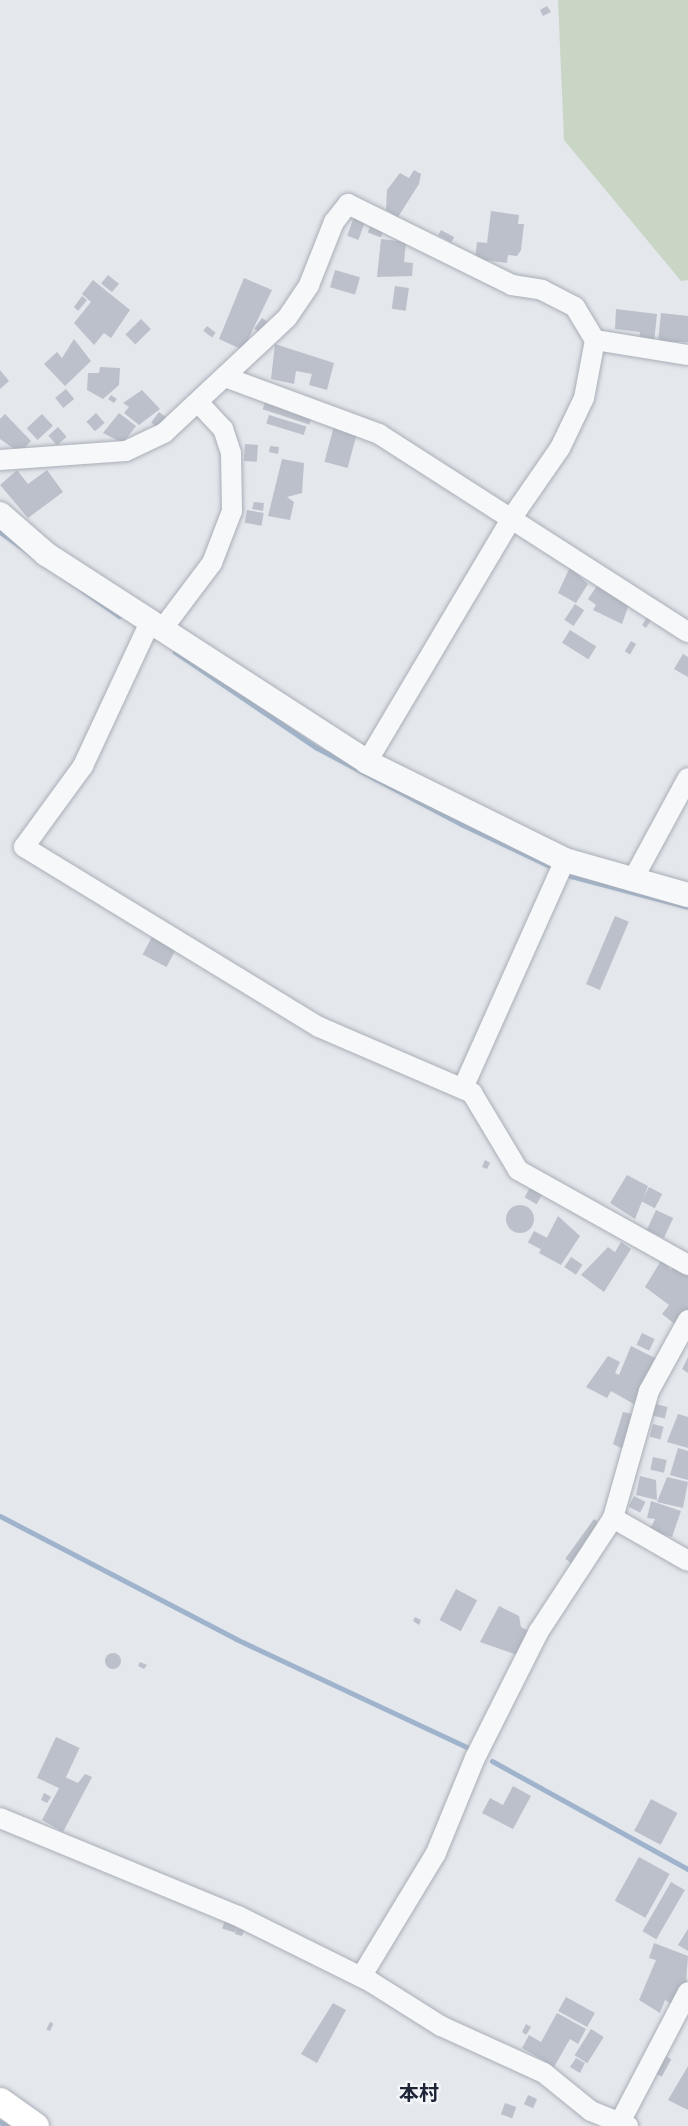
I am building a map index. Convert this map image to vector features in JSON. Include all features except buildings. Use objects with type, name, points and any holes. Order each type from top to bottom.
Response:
[{"type":"main road","points":[[0,2101],[27,2124]]},
{"type":"street","points":[[0,460],[126,452],[164,433],[228,378],[298,302],[334,222],[348,204],[512,285],[561,297],[583,316],[595,340],[584,398],[560,448],[513,516],[367,762]]},
{"type":"street","points":[[595,340],[688,355]]},
{"type":"street","points":[[228,378],[355,420],[513,516],[688,632]]},
{"type":"street","points":[[199,403],[223,429],[231,453],[232,511],[212,563],[150,627],[83,766],[24,847],[319,1028],[463,1088],[478,1100],[518,1170],[688,1265]]},
{"type":"street","points":[[0,514],[46,554],[150,627],[367,762],[562,867],[688,895]]},
{"type":"street","points":[[632,881],[688,778]]},
{"type":"street","points":[[463,1088],[562,867]]},
{"type":"street","points":[[361,1977],[436,1853],[475,1758],[539,1631],[613,1518],[649,1391],[688,1320]]},
{"type":"street","points":[[613,1518],[688,1561]]},
{"type":"street","points":[[0,1818],[238,1916],[361,1977],[441,2026],[544,2073],[591,2111],[622,2125],[688,1992]]},
{"type":"green space","points":[[558,0],[688,0],[688,280],[681,281],[564,140]]},
{"type":"waterway","points":[[0,532],[119,616]]},
{"type":"waterway","points":[[175,652],[317,748],[461,824],[571,876],[688,907]]},
{"type":"waterway","points":[[0,1516],[236,1639],[469,1748]]},
{"type":"waterway","points":[[492,1761],[688,1869]]},
{"type":"waterway","points":[[0,2122],[6,2126]]},
{"type":"district","name":"本村","points":[[419,2092]]}]
